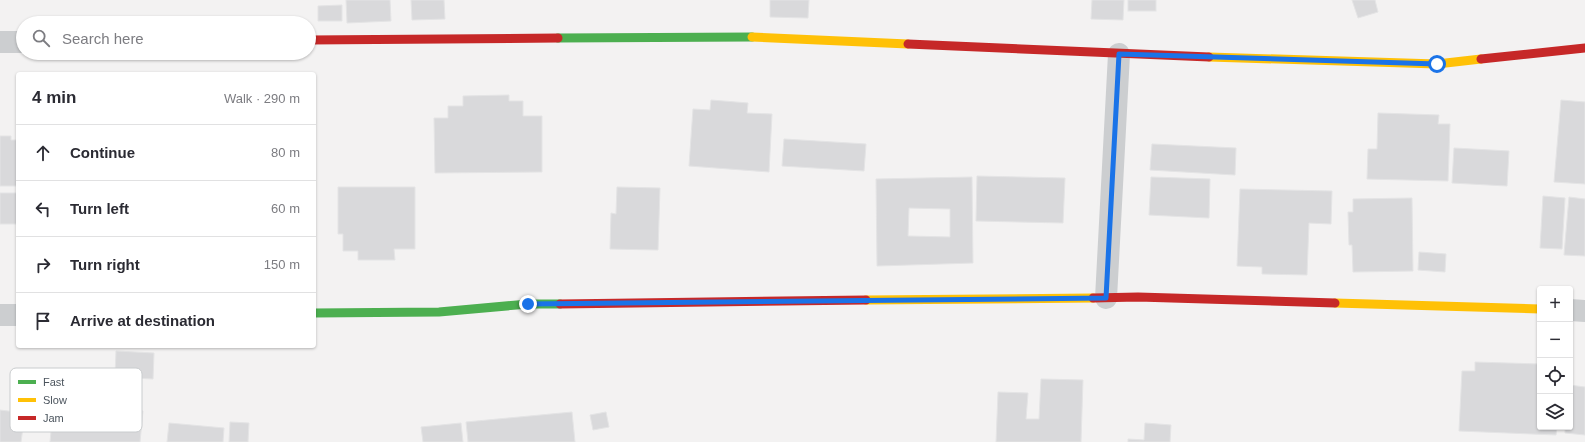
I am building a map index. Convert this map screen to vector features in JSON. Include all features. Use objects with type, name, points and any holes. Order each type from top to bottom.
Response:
[{"type":"street","points":[[316,40],[739,36],[1119,54],[1437,64],[1585,48]]},
{"type":"street","points":[[0,42],[16,42]]},
{"type":"street","points":[[1106,298],[1119,54]]},
{"type":"street","points":[[316,313],[439,312],[528,304],[1146,297],[1537,309]]},
{"type":"street","points":[[1573,310],[1585,311]]},
{"type":"street","points":[[0,315],[16,315]]},
{"type":"building","points":[[346,0],[390,0],[391,21],[347,23]]},
{"type":"building","points":[[411,0],[444,0],[445,19],[412,20]]},
{"type":"building","points":[[770,0],[809,0],[808,18],[770,17]]},
{"type":"building","points":[[1092,0],[1124,0],[1123,20],[1091,19]]},
{"type":"building","points":[[1128,0],[1156,0],[1156,11],[1128,11]]},
{"type":"building","points":[[1352,0],[1375,0],[1378,12],[1358,18]]},
{"type":"building","points":[[342,5],[342,21],[318,21],[318,6]]},
{"type":"building","points":[[509,95],[509,101],[523,101],[523,116],[542,116],[542,172],[435,173],[434,118],[448,118],[448,106],[463,106],[463,96]]},
{"type":"building","points":[[711,100],[748,103],[747,113],[772,114],[769,172],[689,166],[693,109],[710,110]]},
{"type":"building","points":[[1561,100],[1585,102],[1585,184],[1554,182]]},
{"type":"building","points":[[1378,113],[1439,115],[1438,124],[1450,124],[1448,181],[1367,179],[1368,149],[1377,149]]},
{"type":"building","points":[[0,136],[11,136],[11,140],[16,140],[16,186],[0,186]]},
{"type":"building","points":[[784,139],[866,144],[864,171],[782,166]]},
{"type":"building","points":[[1152,144],[1236,148],[1235,175],[1150,170]]},
{"type":"building","points":[[1454,148],[1509,151],[1507,186],[1452,183]]},
{"type":"building","points":[[977,176],[1065,178],[1063,223],[976,221]]},
{"type":"building","points":[[972,177],[973,263],[877,266],[876,179]],"holes":[[[909,208],[950,209],[950,237],[908,236]]]},
{"type":"building","points":[[1151,177],[1210,179],[1209,218],[1149,215]]},
{"type":"building","points":[[338,187],[415,187],[415,249],[394,249],[395,260],[358,260],[358,251],[343,251],[343,234],[338,234]]},
{"type":"building","points":[[617,187],[660,188],[658,250],[610,249],[611,213],[616,214]]},
{"type":"building","points":[[1240,189],[1332,191],[1331,224],[1309,223],[1307,275],[1262,274],[1262,267],[1237,266]]},
{"type":"building","points":[[0,193],[16,193],[16,224],[0,224]]},
{"type":"building","points":[[1543,196],[1565,198],[1562,249],[1540,248]]},
{"type":"building","points":[[1569,197],[1585,199],[1585,256],[1564,255]]},
{"type":"building","points":[[1412,198],[1413,271],[1353,272],[1352,245],[1349,245],[1348,212],[1353,212],[1353,199]]},
{"type":"building","points":[[1419,252],[1446,254],[1445,272],[1418,270]]},
{"type":"building","points":[[116,351],[154,353],[153,379],[142,378],[142,368],[115,368]]},
{"type":"building","points":[[1475,362],[1537,364],[1537,430],[1557,430],[1556,435],[1459,431],[1462,371],[1475,371]]},
{"type":"building","points":[[1041,379],[1083,380],[1081,442],[996,442],[998,392],[1028,393],[1026,419],[1039,419]]},
{"type":"building","points":[[1573,385],[1585,387],[1585,435],[1565,433],[1565,430],[1573,430]]},
{"type":"building","points":[[0,410],[10,411],[10,432],[22,432],[21,442],[0,442]]},
{"type":"building","points":[[572,412],[575,442],[468,442],[466,422]]},
{"type":"building","points":[[606,412],[609,427],[593,430],[590,415]]},
{"type":"building","points":[[230,422],[249,423],[248,442],[229,442]]},
{"type":"building","points":[[169,423],[224,428],[223,442],[167,442]]},
{"type":"building","points":[[461,423],[463,442],[423,442],[421,427]]},
{"type":"building","points":[[1145,423],[1171,425],[1170,442],[1128,442],[1128,439],[1144,440]]},
{"type":"building","points":[[51,432],[141,432],[140,442],[50,442]]},
{"type":"traffic: fast","points":[[558,38],[752,37]]},
{"type":"traffic: fast","points":[[316,313],[439,312],[528,304],[560,304]]},
{"type":"traffic: slow","points":[[752,37],[908,44]]},
{"type":"traffic: slow","points":[[1209,57],[1437,64],[1481,59]]},
{"type":"traffic: slow","points":[[866,300],[1093,298]]},
{"type":"traffic: slow","points":[[1335,303],[1537,309]]},
{"type":"traffic: jam","points":[[316,40],[558,38]]},
{"type":"traffic: jam","points":[[908,44],[1209,57]]},
{"type":"traffic: jam","points":[[1481,59],[1585,48]]},
{"type":"traffic: jam","points":[[1093,298],[1138,297],[1335,303]]},
{"type":"traffic: jam","points":[[560,304],[866,300]]},
{"type":"route","points":[[528,304],[1106,298],[1119,54],[1437,64]]}]
